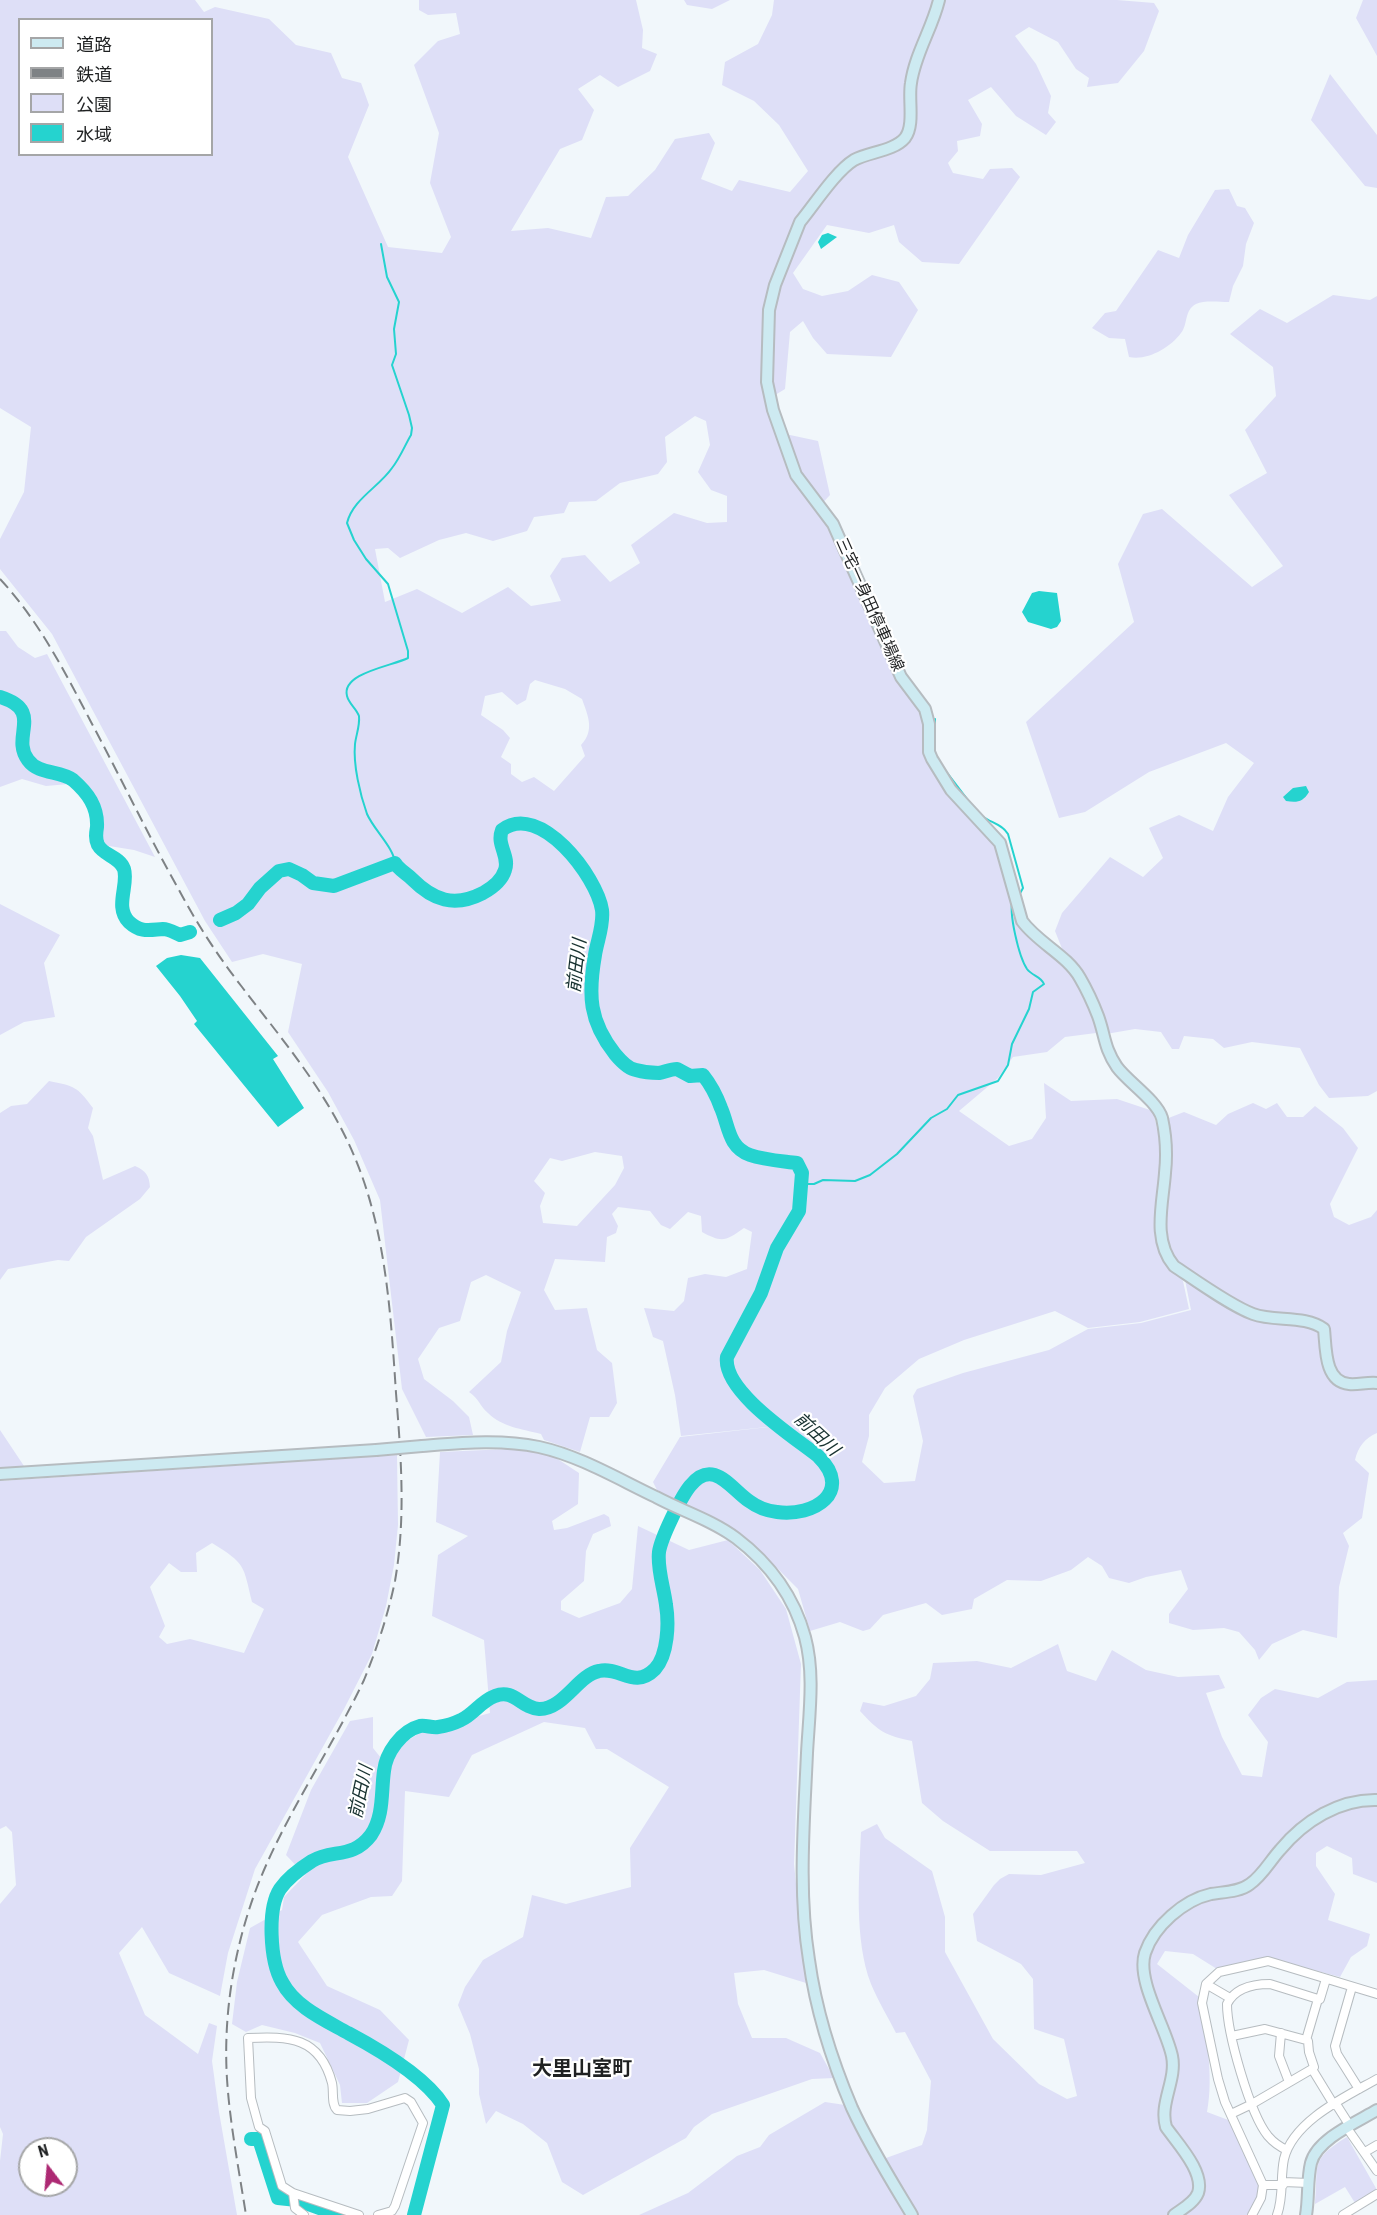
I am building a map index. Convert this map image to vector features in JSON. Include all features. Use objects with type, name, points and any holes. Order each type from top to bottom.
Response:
[{"type":"main road","name":"三宅一身田停車場線","points":[[939,0],[932,25],[912,75],[909,102],[910,126],[906,136],[896,145],[855,159],[844,167],[795,231],[775,285],[769,310],[767,382],[773,411],[796,475],[833,524],[901,677],[925,709],[929,724],[929,752],[932,759],[951,790],[1000,843],[1022,921],[1075,971],[1098,1017],[1105,1046],[1116,1065],[1161,1114],[1166,1161],[1161,1230],[1170,1261],[1247,1312],[1264,1317],[1317,1323],[1324,1329],[1328,1358],[1334,1377],[1347,1384],[1377,1383]]},
{"type":"main road","points":[[0,1474],[492,1442],[539,1447],[580,1460],[727,1531],[764,1564],[787,1593],[796,1610],[805,1638],[811,1677],[802,1893],[814,1994],[829,2046],[852,2107],[877,2156],[912,2215]]},
{"type":"main road","points":[[1174,2215],[1194,2200],[1198,2193],[1198,2180],[1191,2163],[1164,2122],[1164,2106],[1173,2061],[1145,1982],[1143,1963],[1146,1949],[1161,1927],[1194,1900],[1250,1885],[1296,1833],[1318,1817],[1352,1801],[1377,1800]]},
{"type":"main road","points":[[1306,2215],[1311,2160],[1318,2149],[1348,2127],[1377,2110]]},
{"type":"street","points":[[1252,2215],[1261,2198],[1263,2185],[1218,2079],[1203,2008],[1206,1984],[1219,1972],[1262,1961],[1325,1977],[1377,1994]]},
{"type":"street","points":[[1326,1979],[1306,2040],[1314,2067],[1312,2069],[1363,2153],[1365,2152],[1377,2171]]},
{"type":"street","points":[[1206,1984],[1230,1998]]},
{"type":"street","points":[[1287,2150],[1279,2147],[1269,2138],[1252,2104],[1243,2080],[1227,2009],[1230,1998],[1241,1990],[1270,1984],[1318,1999]]},
{"type":"street","points":[[1352,1987],[1335,2046],[1337,2054],[1359,2089]]},
{"type":"street","points":[[1232,2036],[1258,2030],[1306,2040]]},
{"type":"street","points":[[1281,2033],[1279,2056],[1289,2082]]},
{"type":"street","points":[[304,2215],[293,2197],[281,2184],[265,2131],[259,2127],[250,2092],[248,2038],[292,2038],[309,2045],[325,2066],[333,2085],[334,2108],[337,2110],[368,2109],[403,2098],[411,2102],[423,2123],[395,2206],[392,2211],[378,2215]]},
{"type":"street","points":[[1231,2114],[1312,2069]]},
{"type":"street","points":[[1277,2215],[1283,2184],[1283,2166],[1287,2150],[1295,2136],[1305,2124],[1377,2079]]},
{"type":"street","points":[[1365,2152],[1377,2145]]},
{"type":"street","points":[[1263,2185],[1309,2183]]},
{"type":"street","points":[[1343,2215],[1377,2194]]},
{"type":"street","points":[[293,2197],[359,2215]]},
{"type":"green space","points":[[0,0],[195,0],[204,12],[215,7],[269,19],[296,45],[331,53],[342,78],[361,83],[369,105],[348,157],[388,247],[442,253],[451,237],[430,183],[439,133],[414,65],[438,41],[460,34],[456,13],[428,15],[419,10],[419,0],[636,0],[643,30],[642,48],[657,54],[650,71],[618,87],[600,75],[578,89],[594,110],[582,140],[560,149],[511,231],[548,228],[591,238],[606,197],[628,196],[655,170],[675,139],[709,133],[715,143],[701,179],[732,191],[739,180],[790,192],[808,171],[779,125],[754,101],[722,85],[725,62],[758,44],[772,15],[774,0],[1117,0],[1154,3],[1159,11],[1144,51],[1118,83],[1087,87],[1089,78],[1076,69],[1058,42],[1029,27],[1015,36],[1036,64],[1051,96],[1048,113],[1056,122],[1046,135],[1016,116],[991,87],[968,100],[982,124],[980,136],[957,141],[958,151],[948,163],[953,173],[983,179],[990,169],[1012,168],[1020,177],[959,264],[922,262],[899,242],[894,225],[869,233],[827,225],[793,273],[803,289],[822,296],[848,291],[872,275],[899,282],[918,310],[891,357],[827,354],[813,338],[803,321],[790,332],[785,389],[767,400],[776,432],[818,441],[830,495],[817,509],[833,534],[899,684],[919,707],[926,722],[927,755],[940,784],[992,841],[1002,861],[1013,916],[1025,934],[1076,978],[1092,1008],[1096,1033],[1065,1037],[1047,1052],[1013,1057],[998,1078],[959,1111],[1009,1146],[1032,1139],[1046,1118],[1044,1083],[1071,1101],[1117,1099],[1153,1111],[1161,1146],[1156,1225],[1164,1260],[1183,1281],[1189,1309],[1140,1322],[1088,1328],[1055,1311],[964,1340],[919,1359],[885,1388],[869,1415],[869,1436],[862,1462],[884,1483],[915,1481],[923,1441],[913,1396],[917,1389],[963,1373],[1049,1350],[1088,1329],[1141,1323],[1191,1310],[1185,1280],[1172,1257],[1165,1237],[1166,1119],[1184,1112],[1216,1125],[1228,1114],[1253,1103],[1266,1109],[1277,1103],[1287,1117],[1303,1117],[1315,1106],[1343,1128],[1358,1148],[1330,1204],[1334,1217],[1349,1225],[1371,1217],[1377,1210],[1377,1433],[1363,1444],[1355,1460],[1369,1473],[1362,1518],[1343,1533],[1349,1546],[1339,1587],[1337,1638],[1303,1630],[1272,1644],[1259,1660],[1255,1650],[1239,1632],[1224,1628],[1193,1630],[1169,1623],[1169,1614],[1188,1589],[1181,1570],[1129,1583],[1109,1578],[1102,1566],[1088,1557],[1071,1570],[1041,1581],[1007,1580],[974,1599],[972,1609],[942,1615],[926,1603],[883,1615],[870,1629],[863,1631],[840,1622],[810,1631],[798,1589],[768,1559],[741,1535],[659,1494],[653,1482],[680,1437],[786,1425],[681,1436],[663,1341],[653,1337],[644,1308],[674,1311],[684,1301],[688,1278],[705,1274],[726,1277],[747,1269],[752,1232],[744,1228],[728,1238],[714,1238],[702,1232],[701,1216],[688,1212],[670,1229],[661,1225],[650,1211],[618,1207],[612,1214],[618,1226],[616,1233],[607,1237],[605,1262],[555,1259],[544,1290],[555,1310],[587,1308],[597,1350],[612,1363],[617,1403],[609,1417],[590,1417],[580,1452],[544,1440],[541,1434],[513,1427],[494,1418],[469,1392],[501,1362],[507,1331],[521,1292],[486,1275],[471,1282],[460,1321],[439,1328],[418,1359],[424,1379],[453,1401],[469,1417],[473,1435],[426,1437],[402,1389],[380,1200],[354,1140],[328,1092],[288,1032],[302,964],[263,954],[232,962],[205,921],[52,634],[0,569],[0,539],[24,492],[31,427],[0,408]],"holes":[[[695,416],[706,421],[710,445],[698,472],[711,490],[727,496],[727,522],[707,523],[674,513],[631,545],[640,563],[610,582],[585,555],[562,558],[550,576],[561,601],[531,606],[508,587],[462,613],[417,589],[385,602],[375,549],[388,548],[400,558],[439,540],[466,533],[493,541],[527,531],[534,517],[564,513],[569,502],[596,501],[620,483],[658,474],[667,462],[665,437]],[[535,680],[565,689],[582,699],[588,717],[588,734],[581,745],[585,756],[554,791],[534,777],[522,782],[511,774],[511,764],[501,757],[510,738],[503,730],[481,715],[485,696],[502,692],[517,705],[526,700],[530,684]],[[595,1152],[622,1156],[624,1168],[615,1185],[577,1226],[543,1223],[540,1206],[545,1193],[534,1181],[550,1158],[562,1161]]]},
{"type":"green space","points":[[684,0],[730,0],[712,9],[687,5]]},
{"type":"green space","points":[[1363,0],[1377,0],[1377,56],[1356,18]]},
{"type":"green space","points":[[1330,74],[1377,135],[1377,188],[1365,186],[1311,120]]},
{"type":"green space","points":[[1229,189],[1237,206],[1245,208],[1254,223],[1246,244],[1243,266],[1233,286],[1229,302],[1196,304],[1188,314],[1183,330],[1171,344],[1150,355],[1129,357],[1125,339],[1109,338],[1092,328],[1105,313],[1116,311],[1158,250],[1179,258],[1188,235],[1215,190]]},
{"type":"green space","points":[[1333,295],[1370,300],[1377,296],[1377,1091],[1368,1096],[1329,1098],[1319,1085],[1300,1048],[1252,1042],[1224,1048],[1213,1039],[1184,1036],[1179,1049],[1172,1049],[1161,1032],[1135,1029],[1106,1034],[1055,931],[1062,913],[1110,857],[1143,877],[1163,858],[1149,828],[1179,815],[1213,831],[1228,797],[1254,763],[1226,743],[1149,772],[1085,812],[1059,818],[1026,722],[1134,622],[1118,564],[1143,514],[1162,509],[1252,587],[1283,566],[1229,495],[1267,473],[1245,430],[1276,396],[1273,367],[1230,334],[1260,309],[1287,323]]},
{"type":"green space","points":[[0,631],[6,631],[18,647],[35,658],[47,654],[155,857],[134,850],[103,845],[91,797],[80,783],[46,786],[22,779],[0,787]]},
{"type":"green space","points":[[0,904],[60,935],[44,963],[55,1017],[24,1022],[0,1035]]},
{"type":"green space","points":[[49,1081],[74,1088],[93,1108],[88,1128],[93,1136],[103,1180],[135,1166],[146,1174],[150,1187],[140,1199],[86,1237],[69,1261],[58,1260],[8,1269],[0,1280],[0,1113],[11,1106],[27,1104]]},
{"type":"green space","points":[[0,1430],[24,1466],[0,1468]]},
{"type":"green space","points":[[508,1449],[550,1454],[579,1473],[578,1504],[552,1521],[554,1530],[567,1528],[604,1514],[609,1517],[611,1526],[593,1534],[586,1551],[584,1581],[561,1601],[561,1610],[579,1618],[620,1603],[632,1589],[638,1526],[689,1550],[728,1540],[760,1570],[786,1609],[801,1664],[794,1864],[806,1983],[764,1970],[734,1973],[738,2004],[752,2038],[786,2038],[820,2053],[834,2078],[812,2079],[712,2114],[694,2127],[686,2138],[583,2195],[562,2182],[547,2143],[523,2124],[496,2111],[486,2124],[479,2094],[479,2069],[470,2034],[458,2005],[465,1987],[483,1960],[523,1937],[532,1895],[566,1904],[631,1887],[630,1848],[669,1787],[607,1749],[596,1749],[585,1728],[544,1722],[472,1755],[449,1797],[405,1791],[402,1881],[392,1896],[371,1897],[322,1915],[298,1942],[327,1986],[380,2010],[409,2040],[398,2082],[367,2103],[342,2103],[340,2085],[320,2043],[295,2033],[262,2025],[246,2032],[232,2024],[237,1982],[250,1928],[282,1910],[284,1897],[305,1875],[286,1855],[311,1790],[350,1721],[373,1717],[373,1748],[381,1758],[421,1732],[490,1713],[484,1640],[432,1616],[438,1555],[468,1536],[436,1522],[440,1452]]},
{"type":"green space","points":[[397,1455],[398,1525],[394,1565],[386,1606],[372,1654],[255,1869],[228,1953],[220,1996],[169,1973],[142,1927],[119,1953],[145,2015],[198,2054],[209,2023],[217,2026],[212,2061],[237,2215],[0,2215],[0,2161],[3,2134],[0,2127],[0,1904],[16,1885],[12,1832],[6,1826],[0,1829],[0,1481]],"holes":[[[212,1543],[231,1556],[244,1573],[252,1602],[264,1609],[244,1653],[190,1639],[167,1644],[159,1637],[165,1626],[150,1587],[169,1563],[181,1572],[197,1572],[196,1553]]]},
{"type":"green space","points":[[1058,1644],[1067,1671],[1096,1681],[1112,1650],[1146,1670],[1178,1677],[1219,1675],[1225,1688],[1206,1693],[1222,1737],[1242,1775],[1262,1777],[1268,1742],[1248,1715],[1261,1698],[1275,1689],[1318,1698],[1347,1682],[1377,1680],[1377,1883],[1353,1874],[1352,1858],[1327,1846],[1316,1853],[1316,1866],[1335,1894],[1328,1920],[1370,1934],[1367,1946],[1351,1957],[1340,1977],[1272,1959],[1217,1969],[1193,1954],[1165,1951],[1157,1964],[1199,1997],[1210,2083],[1207,2112],[1231,2121],[1260,2187],[1258,2203],[1249,2215],[639,2215],[688,2193],[737,2156],[760,2147],[769,2135],[825,2102],[845,2105],[875,2162],[922,2145],[927,2130],[931,2081],[905,2032],[896,2033],[880,2003],[871,1984],[862,1948],[859,1909],[861,1832],[877,1824],[885,1838],[932,1871],[945,1917],[945,1952],[993,2039],[1039,2084],[1067,2099],[1077,2096],[1064,2039],[1034,2029],[1033,1979],[1021,1964],[977,1941],[973,1914],[994,1885],[1009,1874],[1041,1875],[1085,1863],[1077,1851],[990,1851],[943,1821],[922,1803],[912,1741],[883,1732],[860,1711],[863,1702],[884,1706],[916,1696],[930,1679],[933,1663],[977,1661],[1011,1668]]},
{"type":"green space","points":[[1347,2137],[1377,2190],[1355,2203],[1345,2187],[1315,2204],[1318,2164],[1327,2152]]},
{"type":"water","points":[[828,233],[837,237],[821,249],[818,242],[822,235]]},
{"type":"water","points":[[1039,591],[1057,593],[1061,621],[1057,627],[1051,629],[1028,622],[1022,612],[1032,593]]},
{"type":"water","points":[[1306,786],[1309,792],[1302,800],[1290,802],[1283,797],[1293,788]]},
{"type":"water","points":[[181,955],[200,958],[278,1056],[273,1059],[304,1108],[278,1127],[194,1024],[197,1021],[156,966],[167,958]]},
{"type":"waterway","points":[[381,244],[387,277],[399,302],[394,329],[396,354],[392,365],[412,428],[411,435],[395,464],[387,475],[360,500],[347,523],[366,559],[388,584],[408,651],[408,658],[359,676],[347,688],[347,696],[359,716],[355,752],[362,798],[367,814],[391,851],[395,863]]},
{"type":"waterway","name":"前田川","points":[[0,697],[21,709],[24,717],[23,751],[28,760],[38,768],[73,780],[91,801],[96,813],[98,845],[104,852],[119,861],[124,869],[122,903],[129,922],[145,930],[165,929],[180,935],[190,932]]},
{"type":"waterway","points":[[934,747],[935,719]]},
{"type":"waterway","points":[[945,770],[974,808]]},
{"type":"waterway","points":[[982,816],[1000,826],[1008,834],[1023,888],[1018,897]]},
{"type":"waterway","name":"前田川","points":[[220,920],[236,913],[248,904],[260,888],[279,871],[289,869],[313,883],[334,886],[395,863],[436,897],[453,901],[472,898],[493,886],[504,874],[506,860],[501,841],[502,830],[517,824],[533,826],[549,834],[564,847],[590,879],[598,896],[602,916],[591,995],[595,1019],[606,1042],[615,1054],[627,1066],[639,1071],[659,1073],[677,1069],[690,1076],[703,1075],[716,1095],[730,1135],[737,1147],[755,1157],[797,1163],[802,1173],[799,1211],[777,1248],[761,1293],[727,1357],[728,1370],[747,1398],[777,1425],[818,1456],[828,1469],[832,1481],[831,1491],[816,1506],[791,1513],[762,1508],[714,1475],[706,1474],[698,1478],[686,1491],[677,1508],[663,1537],[659,1552],[667,1629],[663,1656],[655,1669],[647,1675],[634,1678],[607,1670],[599,1671],[584,1679],[556,1704],[548,1708],[533,1708],[513,1696],[502,1694],[490,1698],[456,1722],[438,1727],[420,1726],[413,1729],[391,1750],[385,1764],[380,1812],[371,1835],[357,1848],[320,1857],[308,1864],[286,1881],[276,1898],[272,1922],[273,1949],[278,1973],[288,1991],[320,2018],[400,2064],[425,2084],[443,2105],[414,2215]]},
{"type":"waterway","points":[[802,1184],[814,1184],[823,1180],[855,1181],[870,1175],[897,1154],[931,1118],[947,1109],[958,1095],[998,1081],[1008,1065],[1012,1044],[1029,1009],[1033,992],[1044,984],[1027,969],[1021,955],[1013,924],[1013,899]]},
{"type":"waterway","name":"前田川","points":[[251,2139],[259,2139],[278,2198],[297,2200],[339,2215]]},
{"type":"railway","points":[[0,579],[27,612],[61,666],[156,848],[216,952],[296,1057],[343,1132],[368,1195],[377,1227],[388,1292],[401,1464],[400,1534],[395,1581],[386,1619],[364,1680],[268,1860],[249,1910],[236,1957],[229,2006],[226,2055],[232,2130],[246,2215]]},
{"type":"district","name":"大里山室町","points":[[582,2070]]}]
